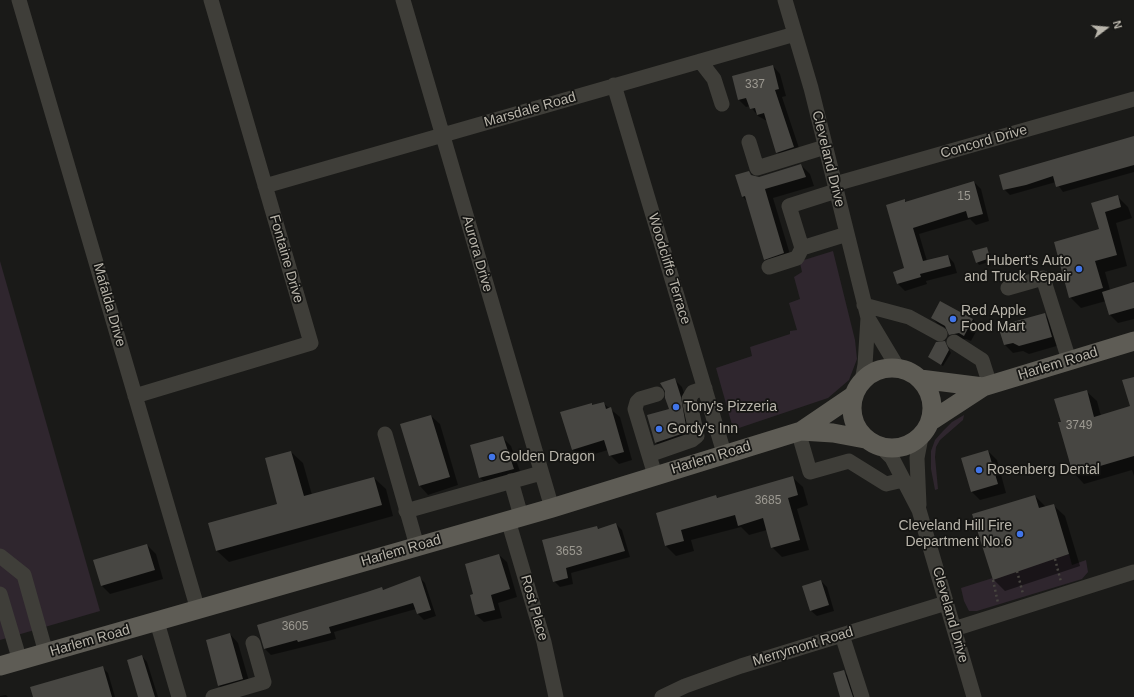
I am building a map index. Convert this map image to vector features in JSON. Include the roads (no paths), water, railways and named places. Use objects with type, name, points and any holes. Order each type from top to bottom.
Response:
[{"type":"main road","name":"Harlem Road","points":[[931,421],[986,386],[1134,341]]},
{"type":"main road","points":[[890,368],[906,370],[920,379],[930,394],[932,412],[931,421],[921,437],[903,448],[882,448],[865,439],[854,423],[852,414],[858,388],[875,371],[890,368]]},
{"type":"main road","name":"Harlem Road","points":[[920,379],[986,386]]},
{"type":"main road","name":"Harlem Road","points":[[800,431],[858,388]]},
{"type":"main road","name":"Harlem Road","points":[[0,666],[552,508],[724,453],[800,431],[832,433],[865,439]]},
{"type":"street","name":"Mafalda Drive","points":[[19,0],[198,610]]},
{"type":"street","name":"Fontaine Drive","points":[[135,396],[310,343],[211,0]]},
{"type":"street","name":"Aurora Drive","points":[[403,0],[552,508]]},
{"type":"street","name":"Cleveland Drive","points":[[785,0],[826,147],[866,312],[865,365],[858,388]]},
{"type":"street","name":"Marsdale Road","points":[[265,186],[795,34]]},
{"type":"street","points":[[700,61],[714,79],[722,104]]},
{"type":"street","name":"Woodcliffe Terrace","points":[[614,85],[724,453]]},
{"type":"street","name":"Concord Drive","points":[[802,248],[789,206],[836,188],[1134,99]]},
{"type":"street","points":[[750,142],[757,168],[826,147]]},
{"type":"street","points":[[769,267],[797,258],[802,248],[847,234]]},
{"type":"street","points":[[1008,288],[1043,278],[1069,360]]},
{"type":"street","name":"Cleveland Drive","points":[[866,312],[898,368]]},
{"type":"street","points":[[866,312],[909,317],[940,334]]},
{"type":"street","points":[[954,342],[982,360],[986,386]]},
{"type":"street","points":[[649,455],[692,440],[697,436],[689,399],[693,392],[705,388]]},
{"type":"street","points":[[655,475],[636,409],[637,402],[640,399],[657,394]]},
{"type":"street","points":[[800,431],[810,472],[849,460],[886,484],[903,480]]},
{"type":"street","points":[[385,434],[416,546]]},
{"type":"street","name":"Cleveland Drive","points":[[919,510],[917,458],[921,437]]},
{"type":"street","name":"Cleveland Drive","points":[[882,448],[892,458],[919,510],[974,697]]},
{"type":"street","points":[[406,511],[541,472]]},
{"type":"street","name":"Rost Place","points":[[511,481],[515,518],[556,697]]},
{"type":"street","points":[[0,556],[24,575],[46,653]]},
{"type":"street","points":[[954,629],[1134,572]]},
{"type":"street","points":[[0,594],[20,660]]},
{"type":"street","name":"Merrymont Road","points":[[662,697],[685,686],[734,669],[946,603]]},
{"type":"street","points":[[157,622],[179,697]]},
{"type":"street","points":[[842,635],[862,697]]},
{"type":"street","points":[[213,697],[264,682],[253,643]]},
{"type":"place","name":"Hubert's Auto and Truck Repair","points":[[1079,269]]},
{"type":"place","name":"Red Apple Food Mart","points":[[953,319]]},
{"type":"place","name":"Tony's Pizzeria","points":[[676,407]]},
{"type":"place","name":"Gordy's Inn","points":[[659,429]]},
{"type":"place","name":"Golden Dragon","points":[[492,457]]},
{"type":"place","name":"Rosenberg Dental","points":[[979,470]]},
{"type":"place","name":"Cleveland Hill Fire Department No.6","points":[[1020,534]]}]
